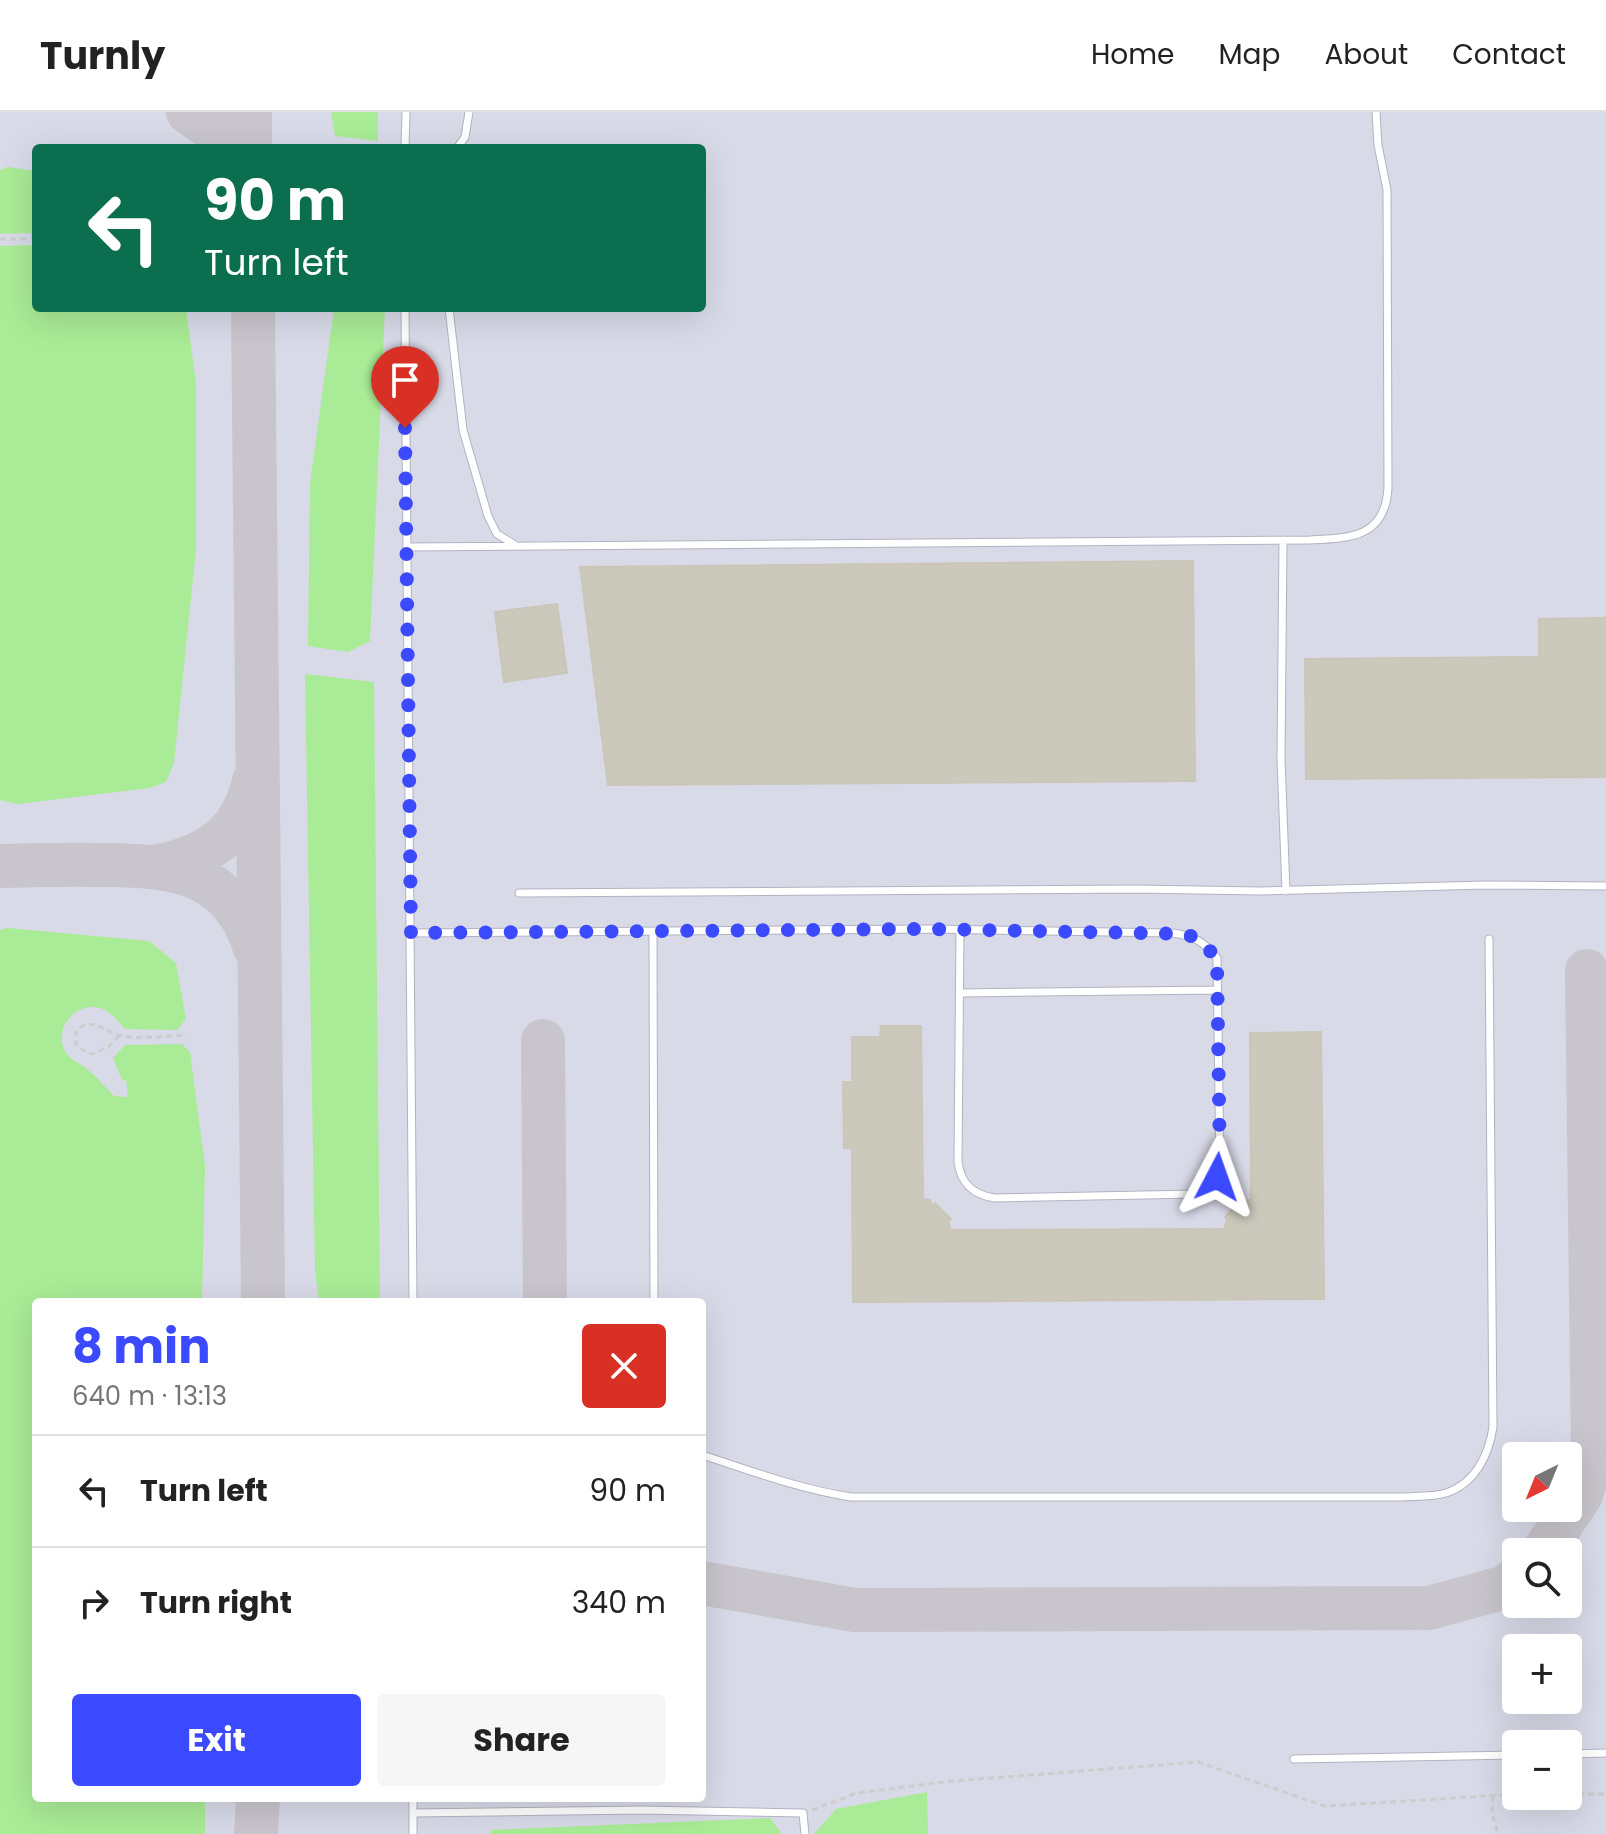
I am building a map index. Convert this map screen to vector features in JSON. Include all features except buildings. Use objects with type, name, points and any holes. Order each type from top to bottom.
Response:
[{"type":"lane","points":[[405,144],[406,112]]},
{"type":"lane","points":[[460,144],[465,137],[469,112]]},
{"type":"lane","points":[[407,547],[1283,540],[1344,538],[1362,533],[1377,521],[1386,505],[1387,190],[1378,145],[1376,112]]},
{"type":"lane","points":[[405,312],[413,1298]]},
{"type":"lane","points":[[449,312],[467,444],[488,516],[497,534],[517,546]]},
{"type":"lane","points":[[1283,540],[1281,759],[1286,891]]},
{"type":"lane","points":[[519,893],[1286,891],[1459,885],[1606,886]]},
{"type":"lane","points":[[411,933],[960,930],[1186,934],[1198,939],[1217,958],[1220,1167],[1211,1185],[1195,1194],[995,1198],[973,1191],[959,1173],[960,930]]},
{"type":"lane","points":[[653,933],[654,1298]]},
{"type":"lane","points":[[706,1456],[779,1481],[851,1497],[1401,1497],[1447,1493],[1462,1483],[1485,1459],[1493,1427],[1489,939]]},
{"type":"lane","points":[[960,993],[1217,990]]},
{"type":"lane","points":[[1582,1754],[1606,1753]]},
{"type":"lane","points":[[1294,1759],[1502,1755]]},
{"type":"lane","points":[[413,1802],[413,1834]]},
{"type":"lane","points":[[413,1813],[641,1810],[803,1813],[805,1834]]},
{"type":"path","points":[[0,239],[27,239]]},
{"type":"path","points":[[119,1036],[108,1047],[92,1054],[81,1049],[75,1037],[76,1030],[84,1024],[101,1025],[119,1036],[187,1035]]},
{"type":"path","points":[[803,1813],[857,1793],[953,1781],[1198,1762],[1325,1806],[1502,1795]]},
{"type":"path","points":[[1582,1794],[1606,1794]]},
{"type":"path","points":[[1493,1796],[1492,1813],[1498,1834]]},
{"type":"shaded area","points":[[0,112],[1606,112],[1606,1834],[0,1834]]},
{"type":"green space","points":[[331,112],[378,112],[378,141],[335,136]]},
{"type":"green space","points":[[8,167],[32,170],[32,245],[31,233],[0,234],[0,170]]},
{"type":"green space","points":[[32,245],[32,312],[187,312],[196,384],[196,549],[174,763],[166,782],[150,788],[18,804],[0,800],[0,246]]},
{"type":"green space","points":[[333,312],[385,312],[370,641],[348,652],[308,646],[310,483]]},
{"type":"green space","points":[[305,674],[374,682],[380,1298],[318,1298],[315,1270]]},
{"type":"green space","points":[[8,928],[149,941],[176,963],[186,1019],[177,1030],[125,1029],[104,1010],[87,1007],[73,1014],[62,1034],[68,1056],[91,1072],[114,1096],[128,1097],[126,1080],[122,1080],[113,1058],[125,1045],[182,1044],[190,1052],[205,1166],[202,1298],[32,1298],[32,1802],[205,1802],[205,1834],[0,1834],[0,930]]},
{"type":"green space","points":[[927,1792],[928,1834],[814,1834],[836,1809]]},
{"type":"green space","points":[[770,1818],[782,1834],[489,1834],[491,1830]]},
{"type":"taxiway","points":[[188,112],[215,131],[226,144]]},
{"type":"taxiway","points":[[250,112],[250,144]]},
{"type":"taxiway","points":[[253,312],[263,1298]]},
{"type":"taxiway","points":[[159,866],[193,856],[221,840],[241,815],[254,781]]},
{"type":"taxiway","points":[[0,866],[132,866],[198,878],[231,903],[255,948]]},
{"type":"taxiway","points":[[1587,971],[1593,1455]]},
{"type":"taxiway","points":[[543,1041],[545,1298]]},
{"type":"taxiway","points":[[1552,1538],[1581,1495],[1593,1455],[1606,1438]]},
{"type":"taxiway","points":[[706,1584],[855,1610],[1429,1608],[1502,1588]]},
{"type":"taxiway","points":[[256,1834],[258,1802]]},
{"type":"route","points":[[405,428],[411,933],[930,929],[1186,934],[1209,947],[1217,958],[1220,1167],[1217,1177]]}]
